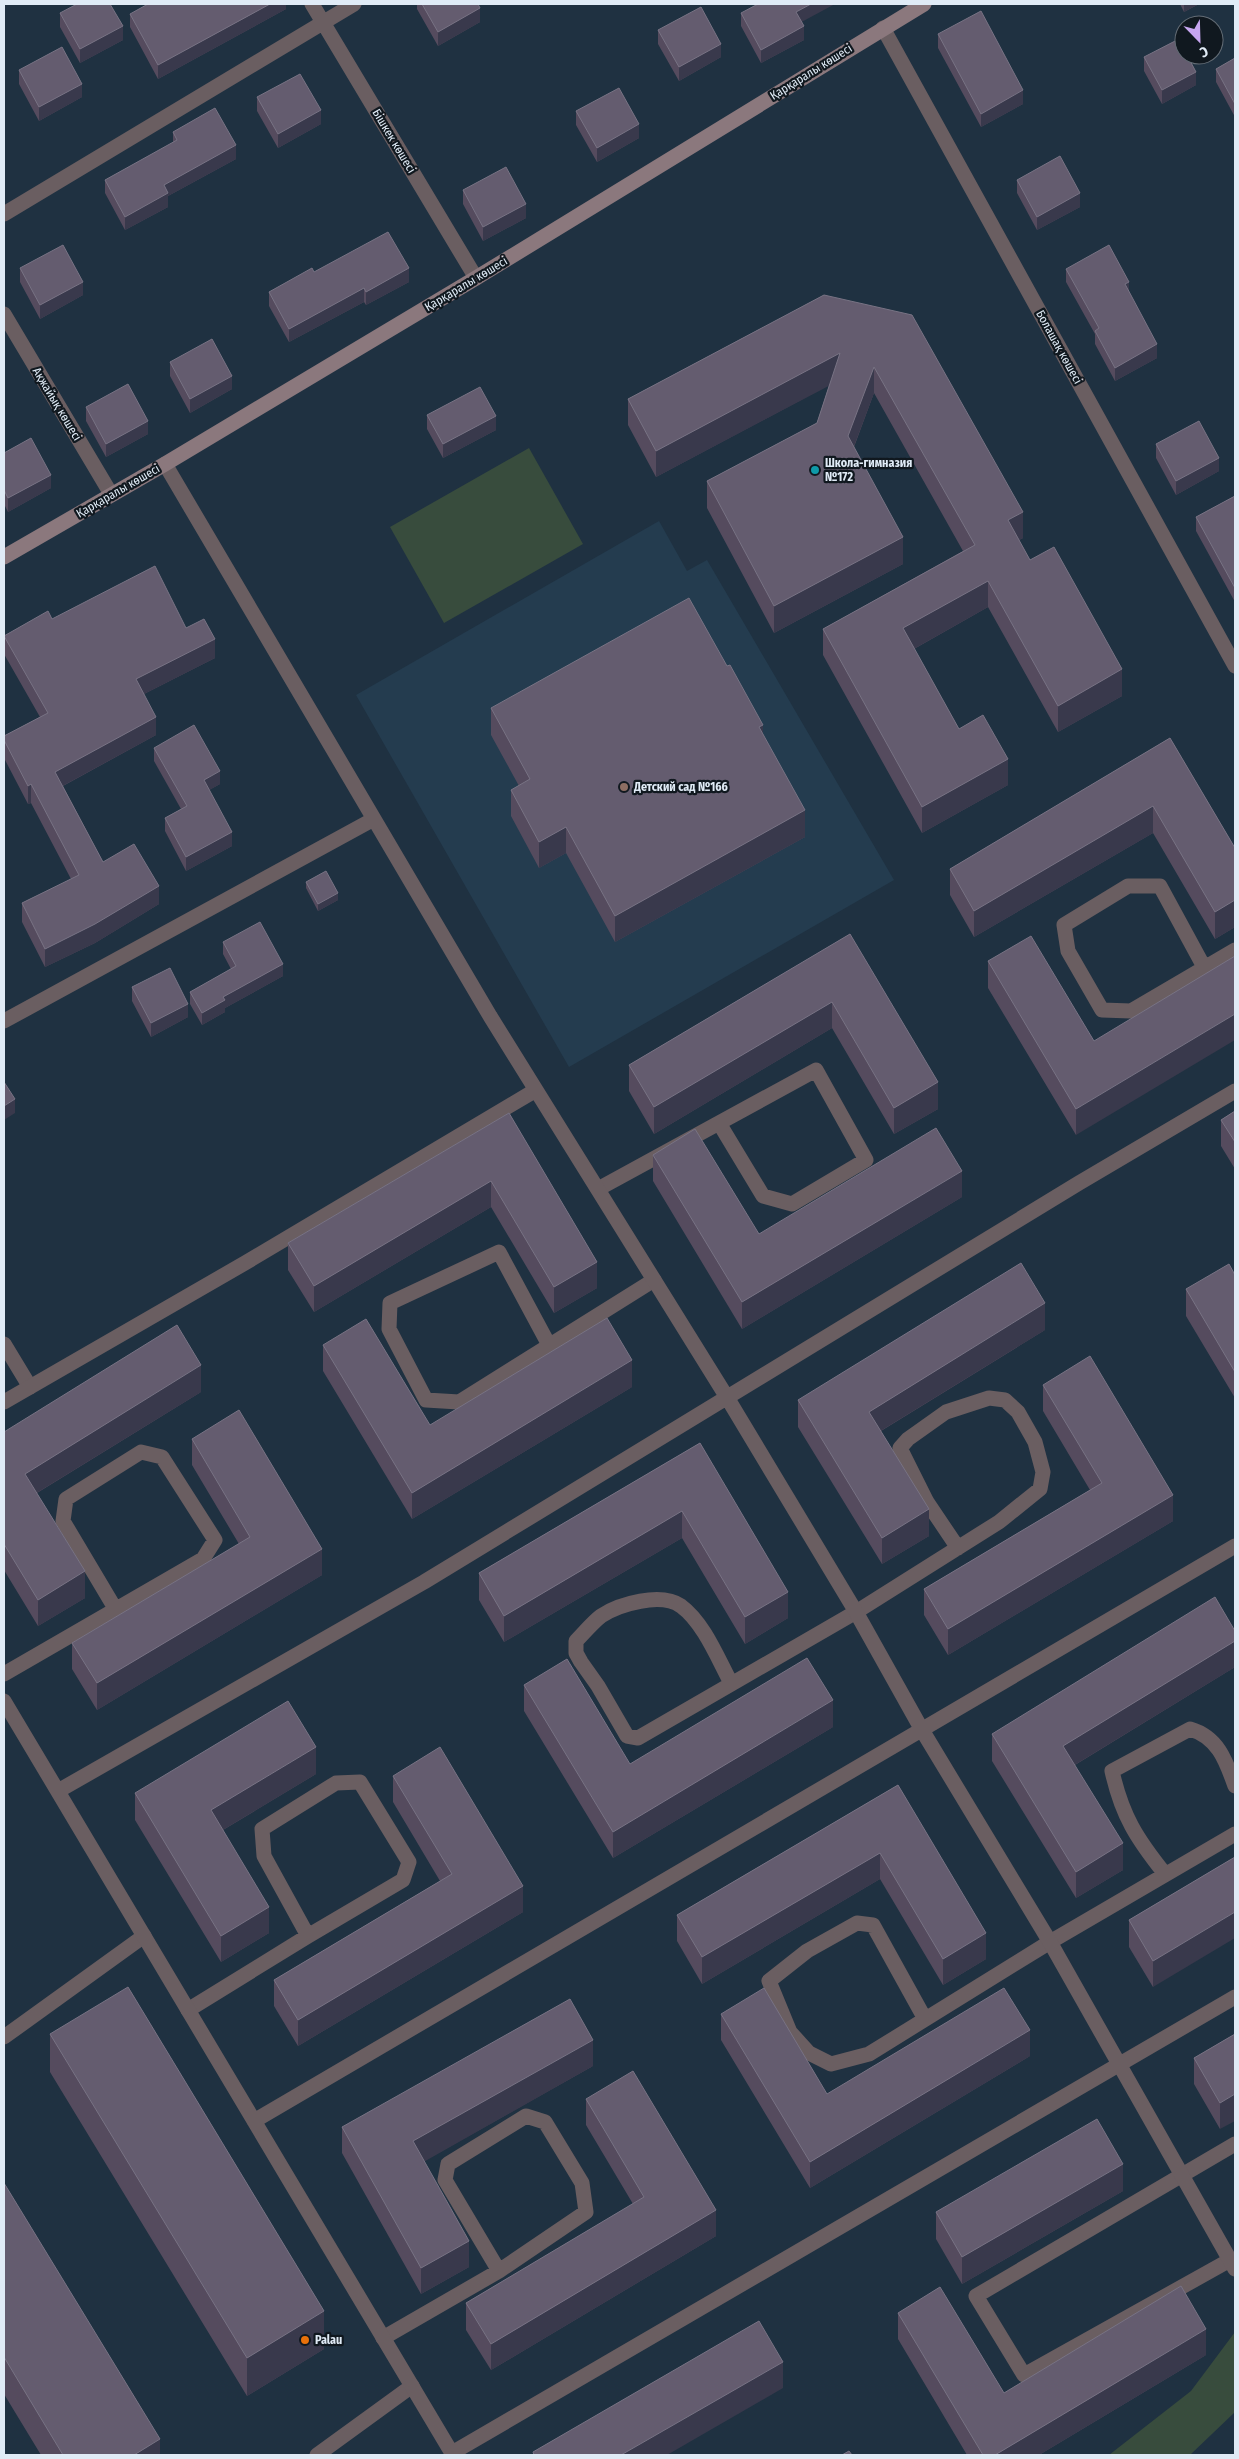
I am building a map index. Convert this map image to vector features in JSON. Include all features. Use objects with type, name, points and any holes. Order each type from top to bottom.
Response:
[{"type":"street","name":"Бішкек көшесі","points":[[312,4],[476,278]]},
{"type":"street","points":[[4,214],[354,4]]},
{"type":"street","name":"Қарқаралы көшесі","points":[[4,557],[165,464],[476,278],[924,4]]},
{"type":"street","name":"Болашақ көшесі","points":[[883,28],[1235,666]]},
{"type":"street","name":"Ақжайық көшесі","points":[[4,314],[111,494]]},
{"type":"street","points":[[165,464],[536,1090],[728,1398],[856,1612],[922,1730],[1050,1942],[1182,2176],[1233,2264],[1024,2375],[976,2296],[1182,2176],[1235,2144]]},
{"type":"street","points":[[4,1021],[374,819]]},
{"type":"street","points":[[1204,967],[1160,886],[1128,886],[1064,925],[1068,950],[1102,1010],[1131,1012],[1235,950]]},
{"type":"street","points":[[598,1189],[816,1070],[866,1160],[792,1204],[763,1196],[719,1123]]},
{"type":"street","points":[[4,1402],[254,1258],[536,1090]]},
{"type":"street","points":[[58,1791],[424,1582],[1079,1183],[1235,1091]]},
{"type":"street","points":[[549,1345],[499,1252],[390,1303],[389,1329],[426,1400],[458,1402],[654,1280]]},
{"type":"street","points":[[4,1344],[30,1387]]},
{"type":"street","points":[[731,1683],[705,1634],[680,1606],[660,1600],[644,1599],[601,1616],[576,1641],[576,1653],[580,1662],[598,1686],[627,1736],[638,1738],[856,1612],[958,1548],[999,1522],[1040,1489],[1043,1472],[1035,1442],[1018,1412],[1004,1400],[989,1398],[946,1412],[908,1439],[900,1448],[927,1502],[958,1548]]},
{"type":"street","points":[[4,1674],[116,1610],[203,1559],[215,1540],[162,1457],[141,1452],[66,1499],[63,1521],[116,1610]]},
{"type":"street","points":[[254,2121],[1235,1546]]},
{"type":"street","points":[[4,1701],[412,2386],[451,2455],[1235,1997]]},
{"type":"street","points":[[1165,1874],[1138,1841],[1118,1800],[1112,1771],[1190,1729],[1203,1733],[1216,1743],[1235,1786]]},
{"type":"street","points":[[188,2010],[403,1880],[409,1862],[360,1782],[336,1783],[262,1829],[264,1856],[308,1936]]},
{"type":"street","points":[[925,2019],[873,1925],[857,1923],[807,1950],[769,1981],[790,2032],[809,2053],[831,2064],[869,2054],[1050,1942],[1235,1834]]},
{"type":"street","points":[[4,2037],[144,1936]]},
{"type":"street","points":[[383,2338],[499,2271],[586,2212],[582,2183],[545,2122],[526,2116],[448,2164],[445,2180],[499,2271]]},
{"type":"street","points":[[317,2455],[412,2386]]},
{"type":"shaded area","name":"Детский сад №166","points":[[659,521],[687,571],[707,560],[894,880],[569,1067],[356,695]]},
{"type":"green space","points":[[529,448],[583,544],[444,623],[390,527]]},
{"type":"green space","points":[[1235,2332],[1235,2412],[1190,2455],[1109,2455],[1191,2391]]},
{"type":"building","points":[[77,4],[110,4],[123,26],[80,49],[60,13]]},
{"type":"building","points":[[148,4],[270,4],[158,65],[130,14]]},
{"type":"building","points":[[422,4],[478,4],[480,8],[438,32]]},
{"type":"building","points":[[758,4],[811,4],[796,12],[804,26],[761,50],[741,13]]},
{"type":"building","points":[[701,7],[721,44],[679,67],[658,30]]},
{"type":"building","points":[[981,11],[1023,90],[981,114],[938,34]]},
{"type":"building","points":[[1174,42],[1174,65],[1192,65],[1196,72],[1162,90],[1144,57]]},
{"type":"building","points":[[62,47],[82,84],[39,107],[19,70]]},
{"type":"building","points":[[1235,58],[1235,104],[1216,69]]},
{"type":"building","points":[[300,74],[321,110],[278,134],[257,97]]},
{"type":"building","points":[[619,88],[639,124],[597,148],[576,111]]},
{"type":"building","points":[[215,108],[236,145],[164,185],[168,193],[125,217],[105,180],[177,140],[173,132]]},
{"type":"building","points":[[1060,156],[1080,193],[1037,217],[1017,180]]},
{"type":"building","points":[[506,167],[526,204],[483,227],[463,190]]},
{"type":"building","points":[[388,232],[409,268],[366,292],[364,288],[289,329],[269,292],[312,268],[314,272]]},
{"type":"building","points":[[63,245],[83,282],[40,305],[20,268]]},
{"type":"building","points":[[1109,245],[1129,282],[1125,284],[1157,344],[1115,368],[1095,331],[1099,328],[1066,269]]},
{"type":"building","points":[[824,295],[912,315],[1023,512],[1008,520],[1030,560],[1054,547],[1122,669],[1058,706],[988,581],[903,628],[959,729],[983,715],[1008,759],[922,807],[823,629],[975,545],[874,367],[848,436],[903,537],[774,606],[707,481],[817,423],[840,353],[656,451],[628,399]]},
{"type":"building","points":[[212,339],[232,376],[190,399],[170,362]]},
{"type":"building","points":[[128,384],[148,421],[106,444],[86,407]]},
{"type":"building","points":[[480,387],[496,416],[443,444],[427,415]]},
{"type":"building","points":[[1199,421],[1219,458],[1176,481],[1156,444]]},
{"type":"building","points":[[31,438],[51,475],[8,498],[4,490],[4,453]]},
{"type":"building","points":[[1235,496],[1235,588],[1196,517]]},
{"type":"building","points":[[155,566],[186,628],[204,619],[215,639],[136,679],[156,717],[55,772],[103,862],[134,844],[159,886],[95,924],[45,949],[22,903],[79,875],[31,784],[28,786],[4,740],[4,736],[48,713],[4,636],[48,611],[52,619]]},
{"type":"building","points":[[689,598],[727,666],[730,665],[763,725],[759,727],[805,810],[615,916],[566,827],[539,842],[511,790],[530,779],[491,708]]},
{"type":"building","points":[[194,725],[220,771],[204,780],[232,832],[186,857],[165,818],[187,806],[154,748]]},
{"type":"building","points":[[1170,738],[1235,848],[1235,900],[1215,912],[1153,806],[974,911],[950,869]]},
{"type":"building","points":[[326,871],[338,893],[318,904],[306,882]]},
{"type":"building","points":[[260,922],[283,964],[223,997],[225,1000],[202,1013],[190,992],[236,966],[223,942]]},
{"type":"building","points":[[850,934],[938,1082],[894,1108],[832,1002],[654,1107],[629,1065]]},
{"type":"building","points":[[1031,936],[1094,1041],[1235,956],[1235,1014],[1076,1109],[988,961]]},
{"type":"building","points":[[170,968],[188,1004],[151,1023],[132,987]]},
{"type":"building","points":[[4,1082],[15,1099],[4,1106]]},
{"type":"building","points":[[1235,1111],[1235,1142],[1221,1120]]},
{"type":"building","points":[[509,1113],[597,1262],[554,1287],[491,1181],[314,1286],[288,1243]]},
{"type":"building","points":[[936,1128],[962,1171],[742,1302],[653,1155],[695,1129],[759,1234]]},
{"type":"building","points":[[1021,1263],[1045,1303],[869,1412],[929,1509],[882,1538],[798,1400]]},
{"type":"building","points":[[1229,1264],[1235,1275],[1235,1372],[1186,1289]]},
{"type":"building","points":[[607,1318],[632,1360],[412,1493],[323,1345],[366,1319],[430,1425]]},
{"type":"building","points":[[177,1325],[201,1365],[25,1474],[85,1571],[38,1600],[4,1544],[4,1432]]},
{"type":"building","points":[[1090,1356],[1173,1495],[948,1629],[924,1589],[1102,1483],[1043,1385]]},
{"type":"building","points":[[239,1410],[322,1549],[97,1683],[72,1643],[250,1537],[192,1439]]},
{"type":"building","points":[[700,1443],[788,1592],[745,1617],[682,1511],[504,1616],[479,1573]]},
{"type":"building","points":[[1215,1597],[1235,1631],[1235,1641],[1063,1746],[1123,1843],[1076,1872],[992,1734]]},
{"type":"building","points":[[807,1658],[833,1700],[613,1832],[524,1685],[567,1659],[630,1764]]},
{"type":"building","points":[[288,1701],[316,1747],[211,1810],[269,1907],[221,1936],[135,1793]]},
{"type":"building","points":[[440,1747],[523,1886],[298,2020],[274,1980],[452,1874],[393,1776]]},
{"type":"building","points":[[898,1785],[986,1933],[943,1959],[880,1853],[702,1957],[677,1915]]},
{"type":"building","points":[[1235,1857],[1235,1912],[1153,1961],[1129,1920]]},
{"type":"building","points":[[128,1987],[324,2311],[247,2358],[50,2034]]},
{"type":"building","points":[[764,1988],[827,2094],[1004,1988],[1030,2030],[810,2162],[721,2014]]},
{"type":"building","points":[[570,1999],[593,2040],[413,2141],[469,2241],[421,2268],[342,2127]]},
{"type":"building","points":[[1235,2034],[1235,2094],[1220,2103],[1194,2058]]},
{"type":"building","points":[[633,2071],[716,2210],[491,2344],[466,2303],[644,2197],[586,2099]]},
{"type":"building","points":[[1097,2119],[1123,2164],[962,2257],[936,2212]]},
{"type":"building","points":[[4,2183],[160,2439],[134,2455],[63,2455],[4,2357]]},
{"type":"building","points":[[1181,2286],[1206,2329],[995,2455],[983,2455],[898,2313],[940,2287],[1004,2393]]},
{"type":"building","points":[[759,2321],[783,2362],[621,2455],[534,2455],[533,2452]]},
{"type":"building","points":[[849,2451],[852,2455],[842,2455]]},
{"type":"place","name":"Школа-гимназия №172","points":[[815,470]]},
{"type":"place","name":"Детский сад №166","points":[[624,787]]},
{"type":"place","name":"Palau","points":[[305,2340]]}]
